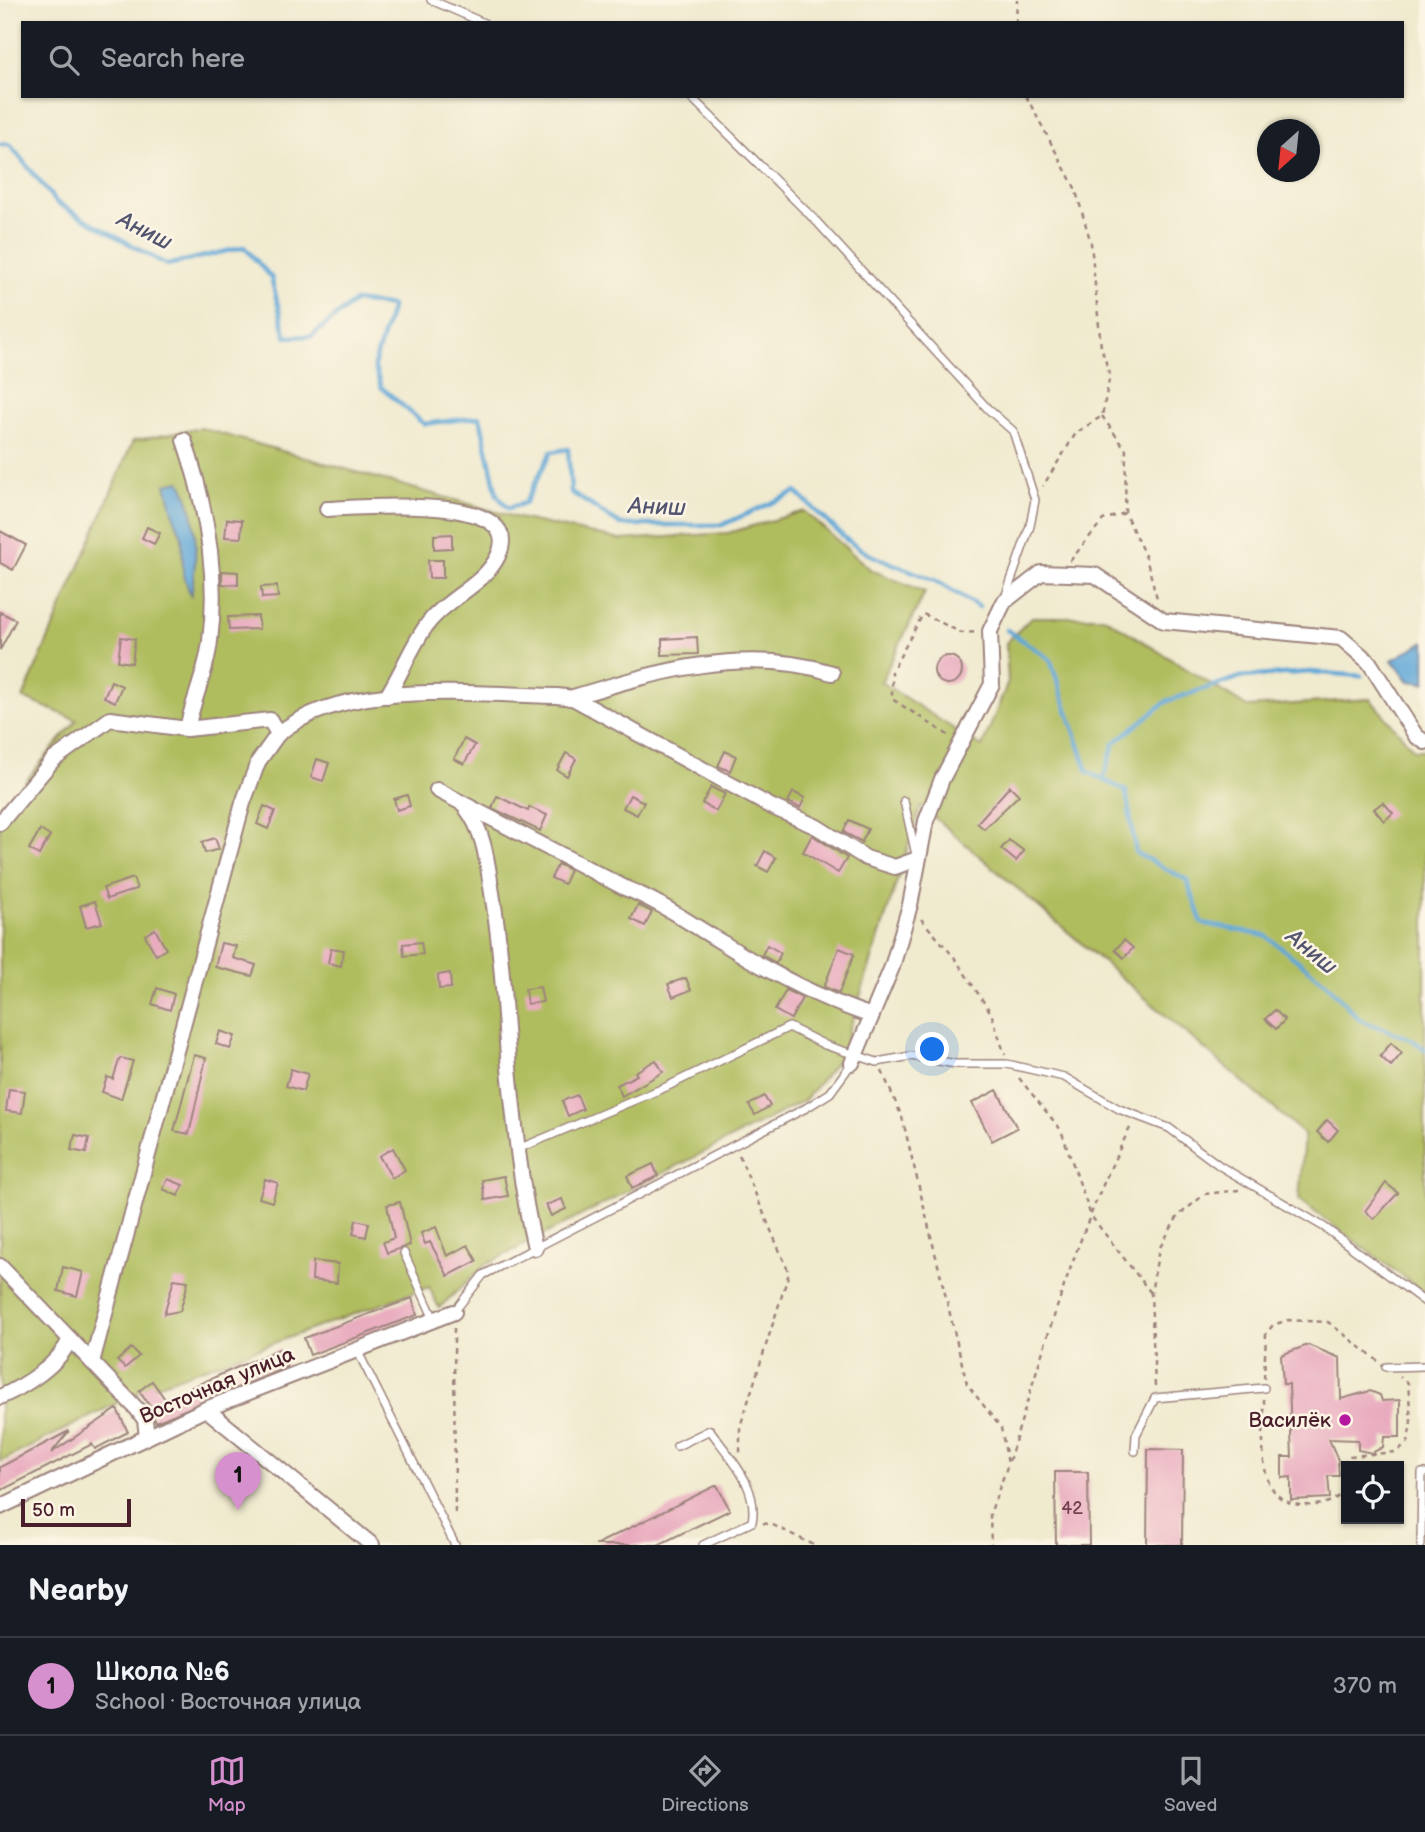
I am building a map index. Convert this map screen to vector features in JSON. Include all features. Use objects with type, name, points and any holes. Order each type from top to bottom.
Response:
[{"type":"street","points":[[184,440],[199,485],[212,563],[210,641],[187,729]]},
{"type":"street","points":[[327,509],[446,508],[475,515],[500,534],[502,544],[497,560],[475,583],[430,621],[387,696]]},
{"type":"street","points":[[854,1059],[892,967],[910,905],[926,821],[942,779],[992,684],[990,631],[1004,602],[1041,573],[1095,575],[1164,621],[1341,638],[1369,662],[1416,736],[1425,742]]},
{"type":"street","points":[[92,1362],[243,803],[258,762],[278,734],[298,719],[323,709],[387,696],[570,698],[680,667],[709,663],[784,660],[832,673]]},
{"type":"street","points":[[570,698],[771,806],[817,827],[866,858],[895,867],[917,859]]},
{"type":"street","points":[[0,823],[52,760],[110,719],[187,729],[270,720],[278,734]]},
{"type":"street","points":[[437,790],[625,888],[657,900],[722,943],[828,1002],[872,1016]]},
{"type":"street","points":[[463,804],[475,820],[484,845],[503,955],[518,1150],[535,1248]]},
{"type":"street","points":[[0,1266],[137,1409],[145,1420],[147,1437]]},
{"type":"street","name":"Восточная улица","points":[[0,1507],[206,1409],[454,1312]]},
{"type":"street","points":[[0,1397],[41,1371],[65,1350],[70,1339]]},
{"type":"street","points":[[206,1409],[372,1545]]},
{"type":"lane","points":[[431,0],[479,21]]},
{"type":"lane","points":[[692,98],[817,222],[988,409],[1013,431],[1035,500],[1030,526],[1004,602]]},
{"type":"lane","points":[[904,801],[917,859]]},
{"type":"lane","points":[[518,1150],[666,1087],[789,1027],[854,1059],[877,1062],[911,1056],[956,1064],[1007,1064],[1064,1077],[1119,1109],[1169,1128],[1220,1166],[1324,1227],[1425,1301]]},
{"type":"lane","points":[[454,1312],[483,1275],[830,1093],[854,1059]]},
{"type":"lane","points":[[404,1253],[434,1319]]},
{"type":"lane","points":[[356,1350],[454,1545]]},
{"type":"lane","points":[[1386,1367],[1425,1366]]},
{"type":"lane","points":[[1135,1451],[1136,1435],[1155,1398],[1264,1388]]},
{"type":"lane","points":[[677,1446],[710,1430],[741,1474],[756,1503],[752,1522],[703,1545]]},
{"type":"lane","points":[[1421,1545],[1422,1473],[1425,1473]]},
{"type":"path","points":[[1016,21],[1017,0]]},
{"type":"path","points":[[1027,98],[1075,188],[1091,243],[1101,347],[1110,375],[1102,416],[1076,433],[1035,500]]},
{"type":"path","points":[[1102,416],[1126,450],[1125,513],[1146,558],[1164,621]]},
{"type":"path","points":[[1058,574],[1103,520],[1125,513]]},
{"type":"path","points":[[961,743],[892,699],[892,671],[923,614],[962,633],[990,631]]},
{"type":"path","points":[[910,905],[954,957],[991,1013],[1007,1064],[1061,1130],[1091,1216],[1151,1293]]},
{"type":"path","points":[[877,1062],[902,1117],[967,1384],[1001,1428],[1008,1464]]},
{"type":"path","points":[[991,1545],[990,1514],[1058,1303],[1114,1159],[1137,1115]]},
{"type":"path","points":[[735,1145],[789,1273],[740,1427],[741,1474]]},
{"type":"path","points":[[1155,1398],[1151,1293],[1159,1250],[1178,1216],[1205,1194],[1260,1188]]},
{"type":"path","points":[[454,1312],[455,1518]]},
{"type":"path","points":[[1341,1494],[1334,1502],[1319,1505],[1286,1502],[1276,1495],[1265,1481],[1266,1334],[1273,1325],[1288,1320],[1328,1322],[1408,1383],[1408,1442],[1396,1452],[1350,1456],[1349,1461]]},
{"type":"path","points":[[752,1522],[774,1525],[814,1545]]},
{"type":"green space","points":[[201,428],[518,518],[621,540],[728,533],[804,511],[871,570],[925,592],[881,682],[982,747],[1008,682],[1006,643],[1032,617],[1104,617],[1247,707],[1370,699],[1414,750],[1425,750],[1425,1293],[1299,1200],[1304,1134],[921,806],[841,1056],[805,1100],[485,1265],[439,1308],[429,1287],[143,1390],[0,1462],[0,811],[77,720],[23,698],[133,441]]},
{"type":"water","points":[[180,481],[194,523],[195,567],[191,597],[183,572],[182,536],[166,484]]},
{"type":"water","points":[[1425,641],[1425,683],[1409,681],[1392,660]]},
{"type":"building","points":[[227,519],[242,520],[241,538],[225,537]]},
{"type":"building","points":[[147,527],[160,533],[154,544],[142,538]]},
{"type":"building","points":[[0,531],[26,545],[13,570],[0,563]]},
{"type":"building","points":[[452,534],[452,548],[434,549],[434,535]]},
{"type":"building","points":[[428,560],[443,560],[443,578],[429,578]]},
{"type":"building","points":[[222,571],[238,572],[238,585],[222,584]]},
{"type":"building","points":[[277,586],[278,597],[262,598],[261,587]]},
{"type":"building","points":[[0,612],[16,620],[0,650]]},
{"type":"building","points":[[258,616],[259,629],[229,630],[228,617]]},
{"type":"building","points":[[121,637],[135,639],[132,663],[118,661]]},
{"type":"building","points":[[697,637],[698,654],[662,655],[662,639]]},
{"type":"building","points":[[948,656],[958,660],[962,670],[958,680],[948,684],[938,680],[934,670],[938,660]]},
{"type":"building","points":[[111,681],[122,686],[115,702],[104,697]]},
{"type":"building","points":[[464,739],[475,745],[464,764],[454,759]]},
{"type":"building","points":[[725,751],[736,756],[730,771],[718,766]]},
{"type":"building","points":[[566,753],[576,759],[567,776],[557,770]]},
{"type":"building","points":[[317,759],[329,763],[323,781],[311,777]]},
{"type":"building","points":[[1010,786],[1019,795],[984,829],[977,823]]},
{"type":"building","points":[[711,787],[725,794],[716,811],[702,803]]},
{"type":"building","points":[[793,792],[805,798],[800,808],[788,802]]},
{"type":"building","points":[[407,795],[410,806],[397,810],[394,799]]},
{"type":"building","points":[[630,795],[644,802],[637,815],[623,808]]},
{"type":"building","points":[[497,796],[528,811],[529,807],[547,815],[540,831],[492,808]]},
{"type":"building","points":[[1383,802],[1393,813],[1384,821],[1374,809]]},
{"type":"building","points":[[264,806],[275,811],[268,829],[257,824]]},
{"type":"building","points":[[849,820],[868,829],[862,842],[843,832]]},
{"type":"building","points":[[40,830],[50,836],[39,855],[29,849]]},
{"type":"building","points":[[812,835],[847,858],[838,873],[803,852]]},
{"type":"building","points":[[215,838],[219,849],[205,853],[202,842]]},
{"type":"building","points":[[1009,840],[1024,851],[1016,861],[1001,849]]},
{"type":"building","points":[[765,851],[776,858],[768,872],[757,866]]},
{"type":"building","points":[[558,864],[570,870],[564,884],[551,878]]},
{"type":"building","points":[[133,878],[137,889],[107,899],[103,888]]},
{"type":"building","points":[[95,901],[102,923],[86,927],[80,906]]},
{"type":"building","points":[[638,905],[652,912],[645,926],[631,919]]},
{"type":"building","points":[[155,929],[166,949],[156,955],[145,935]]},
{"type":"building","points":[[1124,940],[1133,948],[1124,958],[1115,950]]},
{"type":"building","points":[[421,942],[423,954],[404,956],[403,944]]},
{"type":"building","points":[[221,943],[236,946],[233,958],[256,965],[252,976],[215,967]]},
{"type":"building","points":[[767,945],[781,953],[776,963],[762,955]]},
{"type":"building","points":[[331,948],[344,950],[341,966],[328,963]]},
{"type":"building","points":[[839,948],[854,954],[839,993],[824,987]]},
{"type":"building","points":[[450,973],[451,988],[439,989],[438,975]]},
{"type":"building","points":[[686,978],[691,990],[673,997],[668,984]]},
{"type":"building","points":[[540,987],[543,1002],[527,1004],[525,989]]},
{"type":"building","points":[[157,988],[174,994],[170,1010],[152,1004]]},
{"type":"building","points":[[786,990],[802,998],[791,1019],[775,1010]]},
{"type":"building","points":[[1275,1010],[1285,1020],[1276,1029],[1265,1019]]},
{"type":"building","points":[[220,1031],[235,1036],[230,1049],[216,1044]]},
{"type":"building","points":[[1391,1043],[1402,1053],[1391,1066],[1380,1056]]},
{"type":"building","points":[[194,1055],[206,1058],[189,1134],[174,1131]]},
{"type":"building","points":[[120,1058],[133,1061],[121,1099],[102,1092],[107,1077],[113,1079]]},
{"type":"building","points":[[656,1060],[663,1072],[622,1096],[617,1085],[637,1075],[635,1072]]},
{"type":"building","points":[[291,1069],[308,1074],[303,1091],[286,1086]]},
{"type":"building","points":[[9,1089],[25,1091],[22,1113],[6,1111]]},
{"type":"building","points":[[997,1090],[1017,1128],[992,1141],[972,1103]]},
{"type":"building","points":[[577,1095],[583,1109],[568,1116],[562,1101]]},
{"type":"building","points":[[764,1096],[770,1106],[755,1115],[749,1105]]},
{"type":"building","points":[[1327,1120],[1338,1130],[1328,1142],[1317,1132]]},
{"type":"building","points":[[75,1135],[89,1138],[86,1153],[71,1150]]},
{"type":"building","points":[[393,1148],[405,1170],[392,1178],[379,1156]]},
{"type":"building","points":[[653,1164],[658,1176],[632,1188],[627,1176]]},
{"type":"building","points":[[504,1176],[508,1196],[485,1200],[482,1180]]},
{"type":"building","points":[[168,1179],[183,1185],[178,1196],[163,1189]]},
{"type":"building","points":[[265,1179],[278,1183],[272,1202],[259,1198]]},
{"type":"building","points":[[1386,1183],[1398,1193],[1374,1219],[1365,1211]]},
{"type":"building","points":[[562,1199],[566,1209],[551,1216],[546,1205]]},
{"type":"building","points":[[400,1202],[410,1245],[387,1253],[383,1242],[394,1238],[387,1205]]},
{"type":"building","points":[[356,1220],[369,1223],[366,1237],[353,1234]]},
{"type":"building","points":[[436,1227],[447,1256],[468,1245],[477,1261],[448,1276],[430,1242],[425,1244],[421,1233]]},
{"type":"building","points":[[313,1261],[338,1264],[337,1283],[312,1280]]},
{"type":"building","points":[[63,1267],[83,1272],[77,1296],[58,1291]]},
{"type":"building","points":[[174,1279],[188,1281],[185,1294],[180,1311],[164,1314]]},
{"type":"building","points":[[412,1298],[417,1315],[310,1355],[304,1338]]},
{"type":"building","name":"Василёк","points":[[1308,1345],[1340,1358],[1341,1399],[1370,1391],[1380,1395],[1382,1401],[1400,1400],[1400,1437],[1384,1437],[1383,1447],[1372,1453],[1358,1450],[1358,1440],[1329,1439],[1338,1460],[1339,1476],[1328,1476],[1330,1498],[1291,1500],[1291,1477],[1282,1478],[1282,1457],[1292,1457],[1289,1384],[1283,1384],[1281,1355]]},
{"type":"building","points":[[131,1348],[139,1356],[125,1368],[117,1361]]},
{"type":"building","points":[[279,1349],[287,1367],[156,1422],[149,1409],[151,1408],[139,1391],[152,1381],[165,1399]]},
{"type":"building","points":[[117,1409],[128,1432],[95,1449],[92,1444],[0,1491],[0,1467],[69,1431],[51,1453]]},
{"type":"building","points":[[1148,1449],[1183,1450],[1182,1545],[1147,1545]]},
{"type":"building","points":[[1055,1472],[1088,1472],[1089,1545],[1056,1545]]},
{"type":"building","points":[[717,1485],[730,1510],[658,1545],[595,1545]]},
{"type":"waterway","name":"Аниш","points":[[0,144],[10,145],[57,203],[167,265],[244,247],[271,277],[286,337],[312,336],[355,301],[392,306],[374,365],[381,387],[424,424],[480,417],[497,495],[508,508],[525,503],[551,452],[568,449],[571,492],[621,525],[722,525],[796,492],[847,540],[868,554],[934,580],[979,607]]},
{"type":"waterway","name":"Аниш","points":[[1007,630],[1050,659],[1088,772],[1126,791],[1136,853],[1187,880],[1202,923],[1266,936],[1325,982],[1360,1020],[1411,1039],[1425,1049]]},
{"type":"waterway","points":[[1103,780],[1114,743],[1167,701],[1241,677],[1311,672],[1361,676]]},
{"type":"place","name":"Василёк","points":[[1345,1420]]},
{"type":"place","name":"Школа №6","points":[[238,1510]]}]
